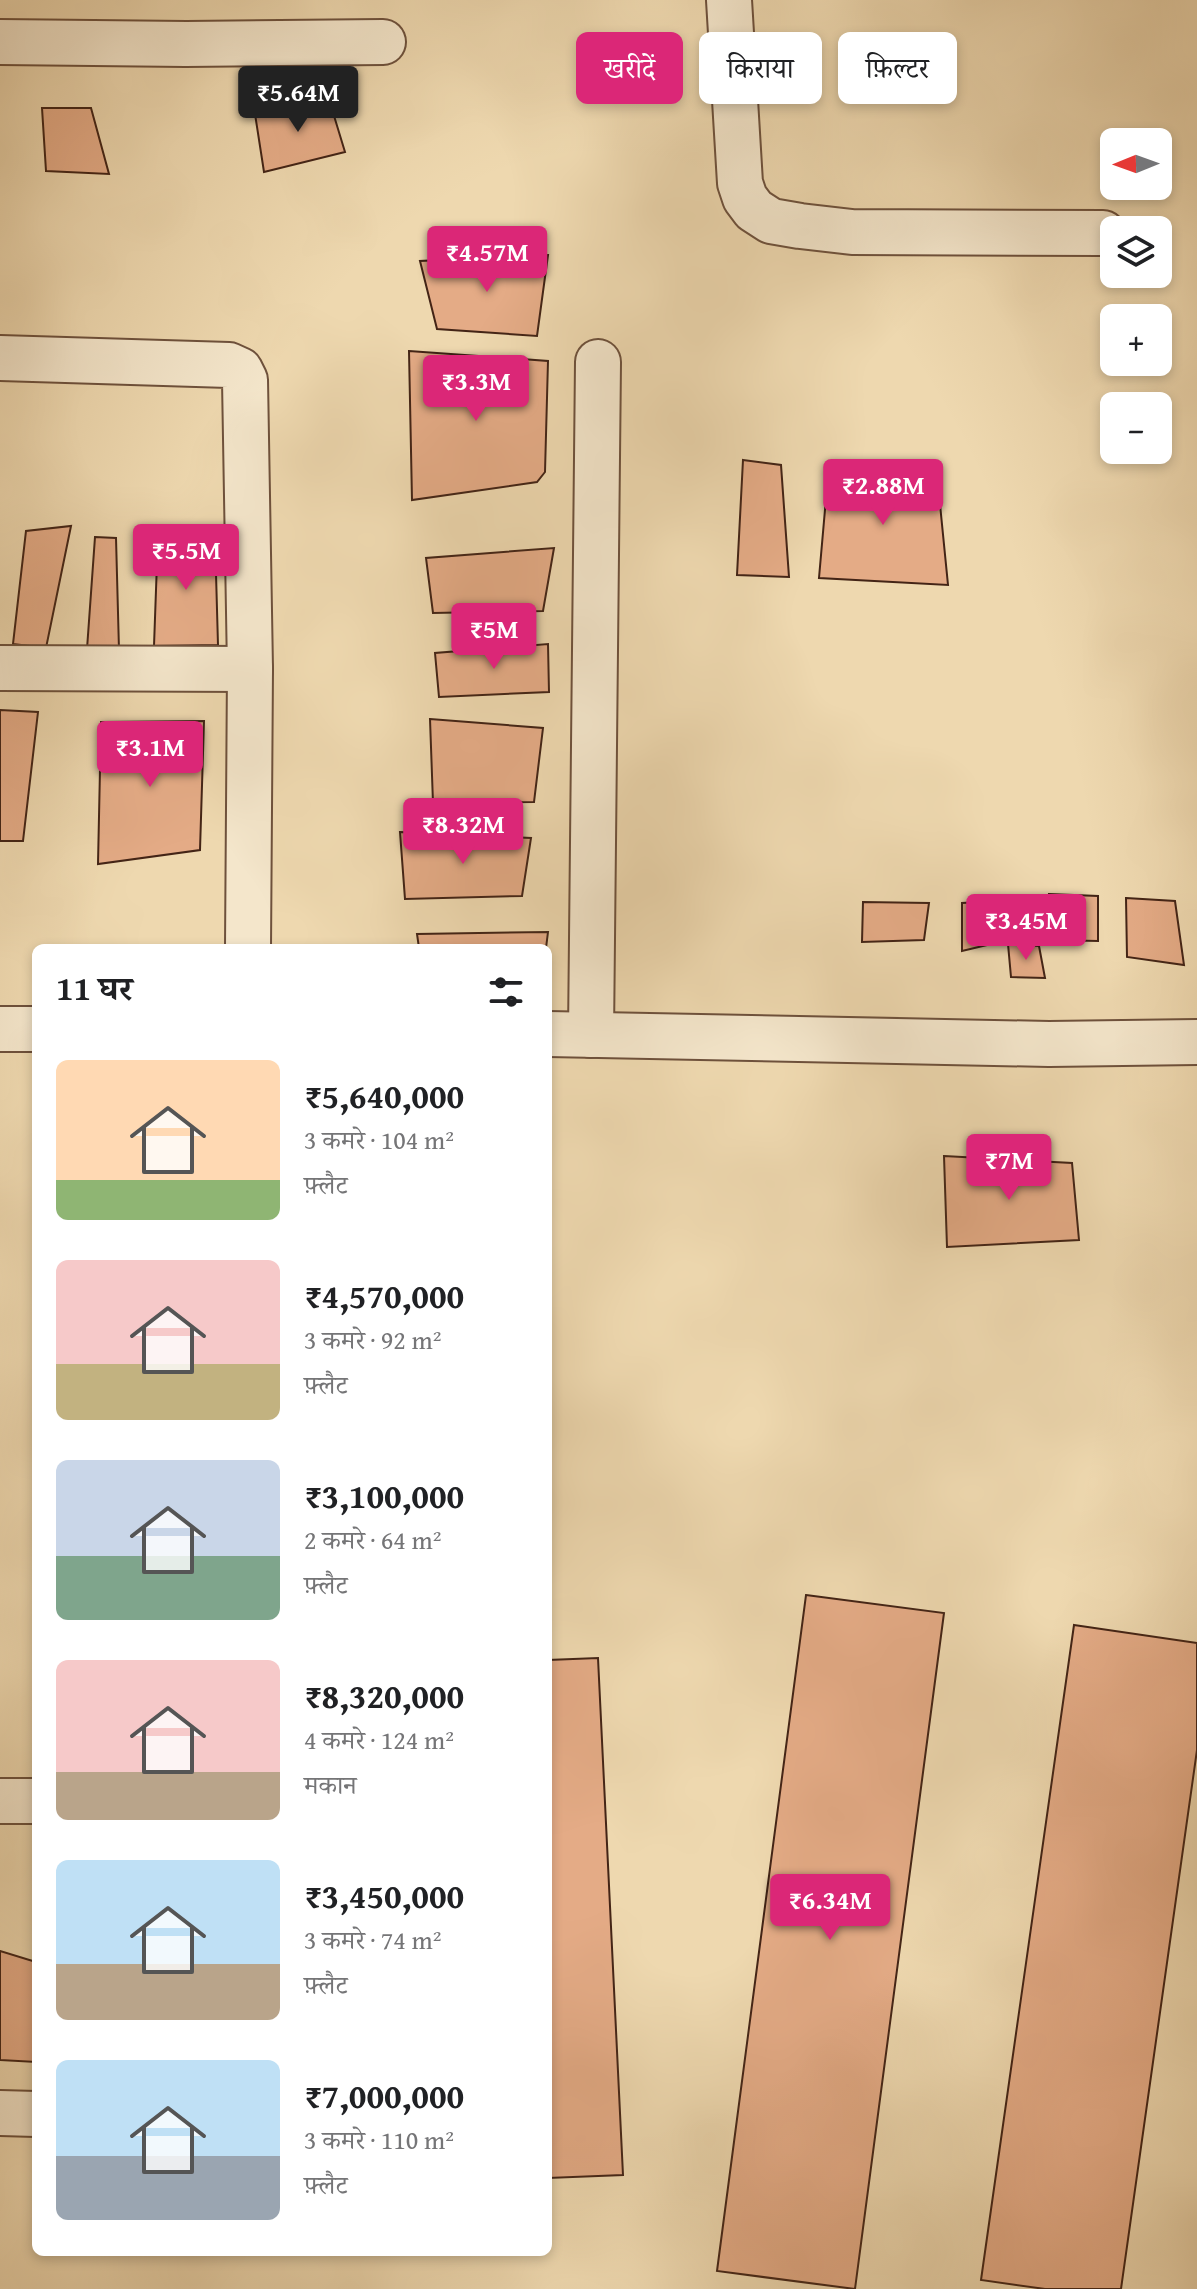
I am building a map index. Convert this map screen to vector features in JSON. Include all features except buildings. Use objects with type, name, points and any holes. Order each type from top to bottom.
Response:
[{"type":"street","points":[[729,0],[740,183],[745,198],[754,210],[771,221],[852,232],[1100,233]]},
{"type":"street","points":[[0,42],[383,42]]},
{"type":"street","points":[[0,358],[229,365],[240,370],[245,380],[250,669],[248,944]]},
{"type":"street","points":[[591,1035],[598,362]]},
{"type":"street","points":[[0,668],[250,669]]},
{"type":"street","points":[[0,1029],[32,1029]]},
{"type":"street","points":[[552,1034],[1049,1044],[1197,1042]]},
{"type":"street","points":[[0,1801],[32,1801]]},
{"type":"street","points":[[0,2113],[32,2114]]}]
